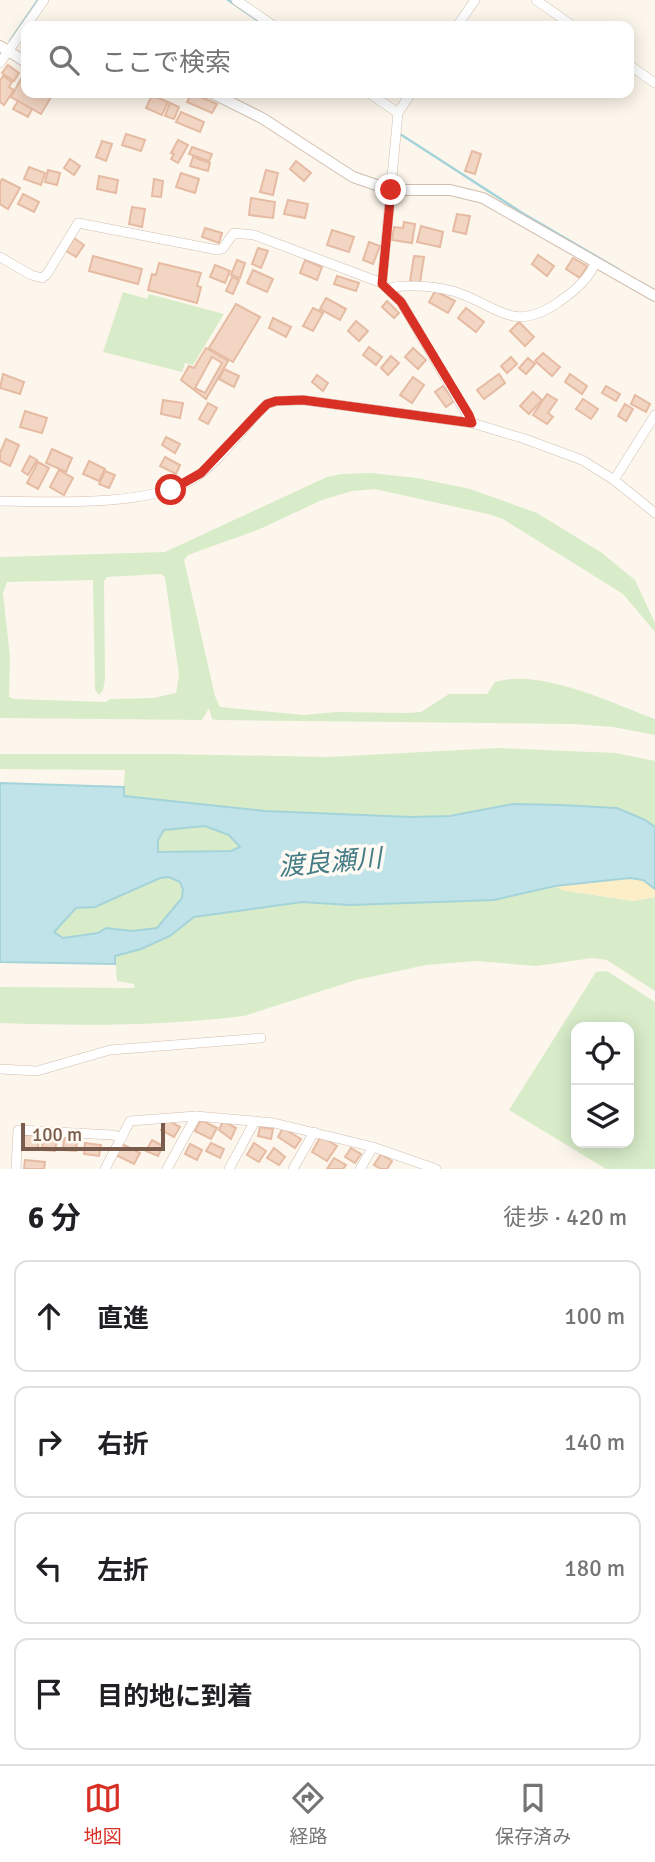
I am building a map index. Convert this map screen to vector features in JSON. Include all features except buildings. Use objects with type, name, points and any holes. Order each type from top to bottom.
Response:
[{"type":"street","points":[[27,21],[44,0]]},
{"type":"street","points":[[236,0],[267,21]]},
{"type":"street","points":[[460,21],[475,0]]},
{"type":"street","points":[[536,0],[566,21]]},
{"type":"street","points":[[0,63],[4,49],[21,28]]},
{"type":"street","points":[[4,49],[21,59]]},
{"type":"street","points":[[634,68],[655,83]]},
{"type":"street","points":[[222,98],[262,118],[353,177],[391,190],[450,190],[484,198],[655,296]]},
{"type":"street","points":[[376,98],[398,113]]},
{"type":"street","points":[[408,98],[398,113],[385,286],[401,302],[472,423]]},
{"type":"street","points":[[0,257],[31,275],[42,278],[78,223],[218,250],[222,249],[234,233],[240,233],[254,235],[385,286],[428,285],[458,293],[496,312],[515,317],[534,316],[545,312],[582,283],[596,262]]},
{"type":"street","points":[[0,501],[128,498],[171,490],[201,473],[267,404],[276,401],[321,402],[472,423],[582,460],[614,480],[655,513]]},
{"type":"street","points":[[614,480],[655,415]]},
{"type":"street","points":[[0,1069],[37,1071],[110,1050],[261,1038]]},
{"type":"street","points":[[167,1169],[196,1116]]},
{"type":"street","points":[[105,1169],[130,1121],[196,1116],[255,1121],[314,1132],[373,1147],[434,1168]]},
{"type":"street","points":[[229,1169],[255,1121]]},
{"type":"street","points":[[16,1169],[18,1130],[113,1135],[122,1138]]},
{"type":"street","points":[[293,1169],[314,1132]]},
{"type":"street","points":[[360,1169],[373,1147]]},
{"type":"green space","points":[[123,292],[147,299],[149,294],[224,314],[193,365],[185,363],[182,372],[103,352]]},
{"type":"green space","points":[[371,473],[417,478],[470,489],[537,513],[602,553],[635,580],[655,623],[655,632],[623,594],[503,519],[375,489],[352,491],[322,500],[260,529],[188,555],[184,560],[215,696],[220,707],[304,715],[337,712],[421,712],[449,694],[487,694],[495,682],[533,680],[576,689],[655,719],[655,735],[613,727],[574,724],[217,720],[212,719],[209,708],[202,720],[0,718],[0,557],[165,552],[327,477]],"holes":[[[161,574],[165,577],[179,675],[176,693],[153,698],[110,699],[106,702],[9,697],[10,657],[3,593],[7,582],[93,580],[95,690],[99,695],[105,679],[104,581],[107,577]]]},
{"type":"green space","points":[[499,748],[616,753],[655,761],[655,827],[645,820],[513,804],[450,816],[265,811],[123,796],[125,770],[0,769],[0,754],[328,757]]},
{"type":"green space","points":[[205,826],[229,835],[240,847],[231,851],[158,853],[158,840],[164,829]]},
{"type":"green space","points":[[169,877],[180,882],[184,889],[182,898],[157,928],[132,931],[106,928],[98,933],[62,938],[54,932],[76,908],[95,907],[160,878]]},
{"type":"green space","points":[[555,886],[562,890],[633,901],[655,897],[655,991],[607,960],[593,958],[536,966],[476,961],[426,965],[356,980],[244,1016],[122,1024],[0,1023],[0,987],[135,988],[134,984],[117,981],[115,956],[141,949],[170,936],[194,917],[302,902],[350,905],[494,900]]},
{"type":"green space","points":[[607,971],[655,1002],[655,1169],[606,1169],[571,1148],[634,1148],[634,1022],[571,1022],[571,1148],[509,1110],[596,972]]},
{"type":"sand","points":[[616,878],[643,880],[655,889],[655,897],[633,901],[562,890],[555,886]]},
{"type":"water","name":"渡良瀬川","points":[[0,783],[124,787],[124,796],[265,811],[411,817],[450,816],[513,804],[617,808],[655,827],[655,889],[643,880],[630,878],[555,886],[494,900],[350,905],[302,902],[194,917],[170,936],[141,949],[115,956],[115,964],[0,962]],"holes":[[[205,826],[229,835],[240,847],[231,851],[158,852],[158,840],[164,830]],[[169,877],[180,882],[183,889],[182,898],[157,928],[132,931],[106,928],[98,933],[63,938],[54,932],[76,908],[95,907],[160,878]]]},
{"type":"waterway","points":[[24,21],[38,0]]},
{"type":"waterway","points":[[228,0],[259,21]]},
{"type":"waterway","points":[[10,41],[21,25]]},
{"type":"waterway","points":[[400,134],[524,214],[618,269]]},
{"type":"route","points":[[171,490],[201,473],[267,404],[276,401],[321,402],[472,423],[401,302],[382,284],[391,190]]}]
